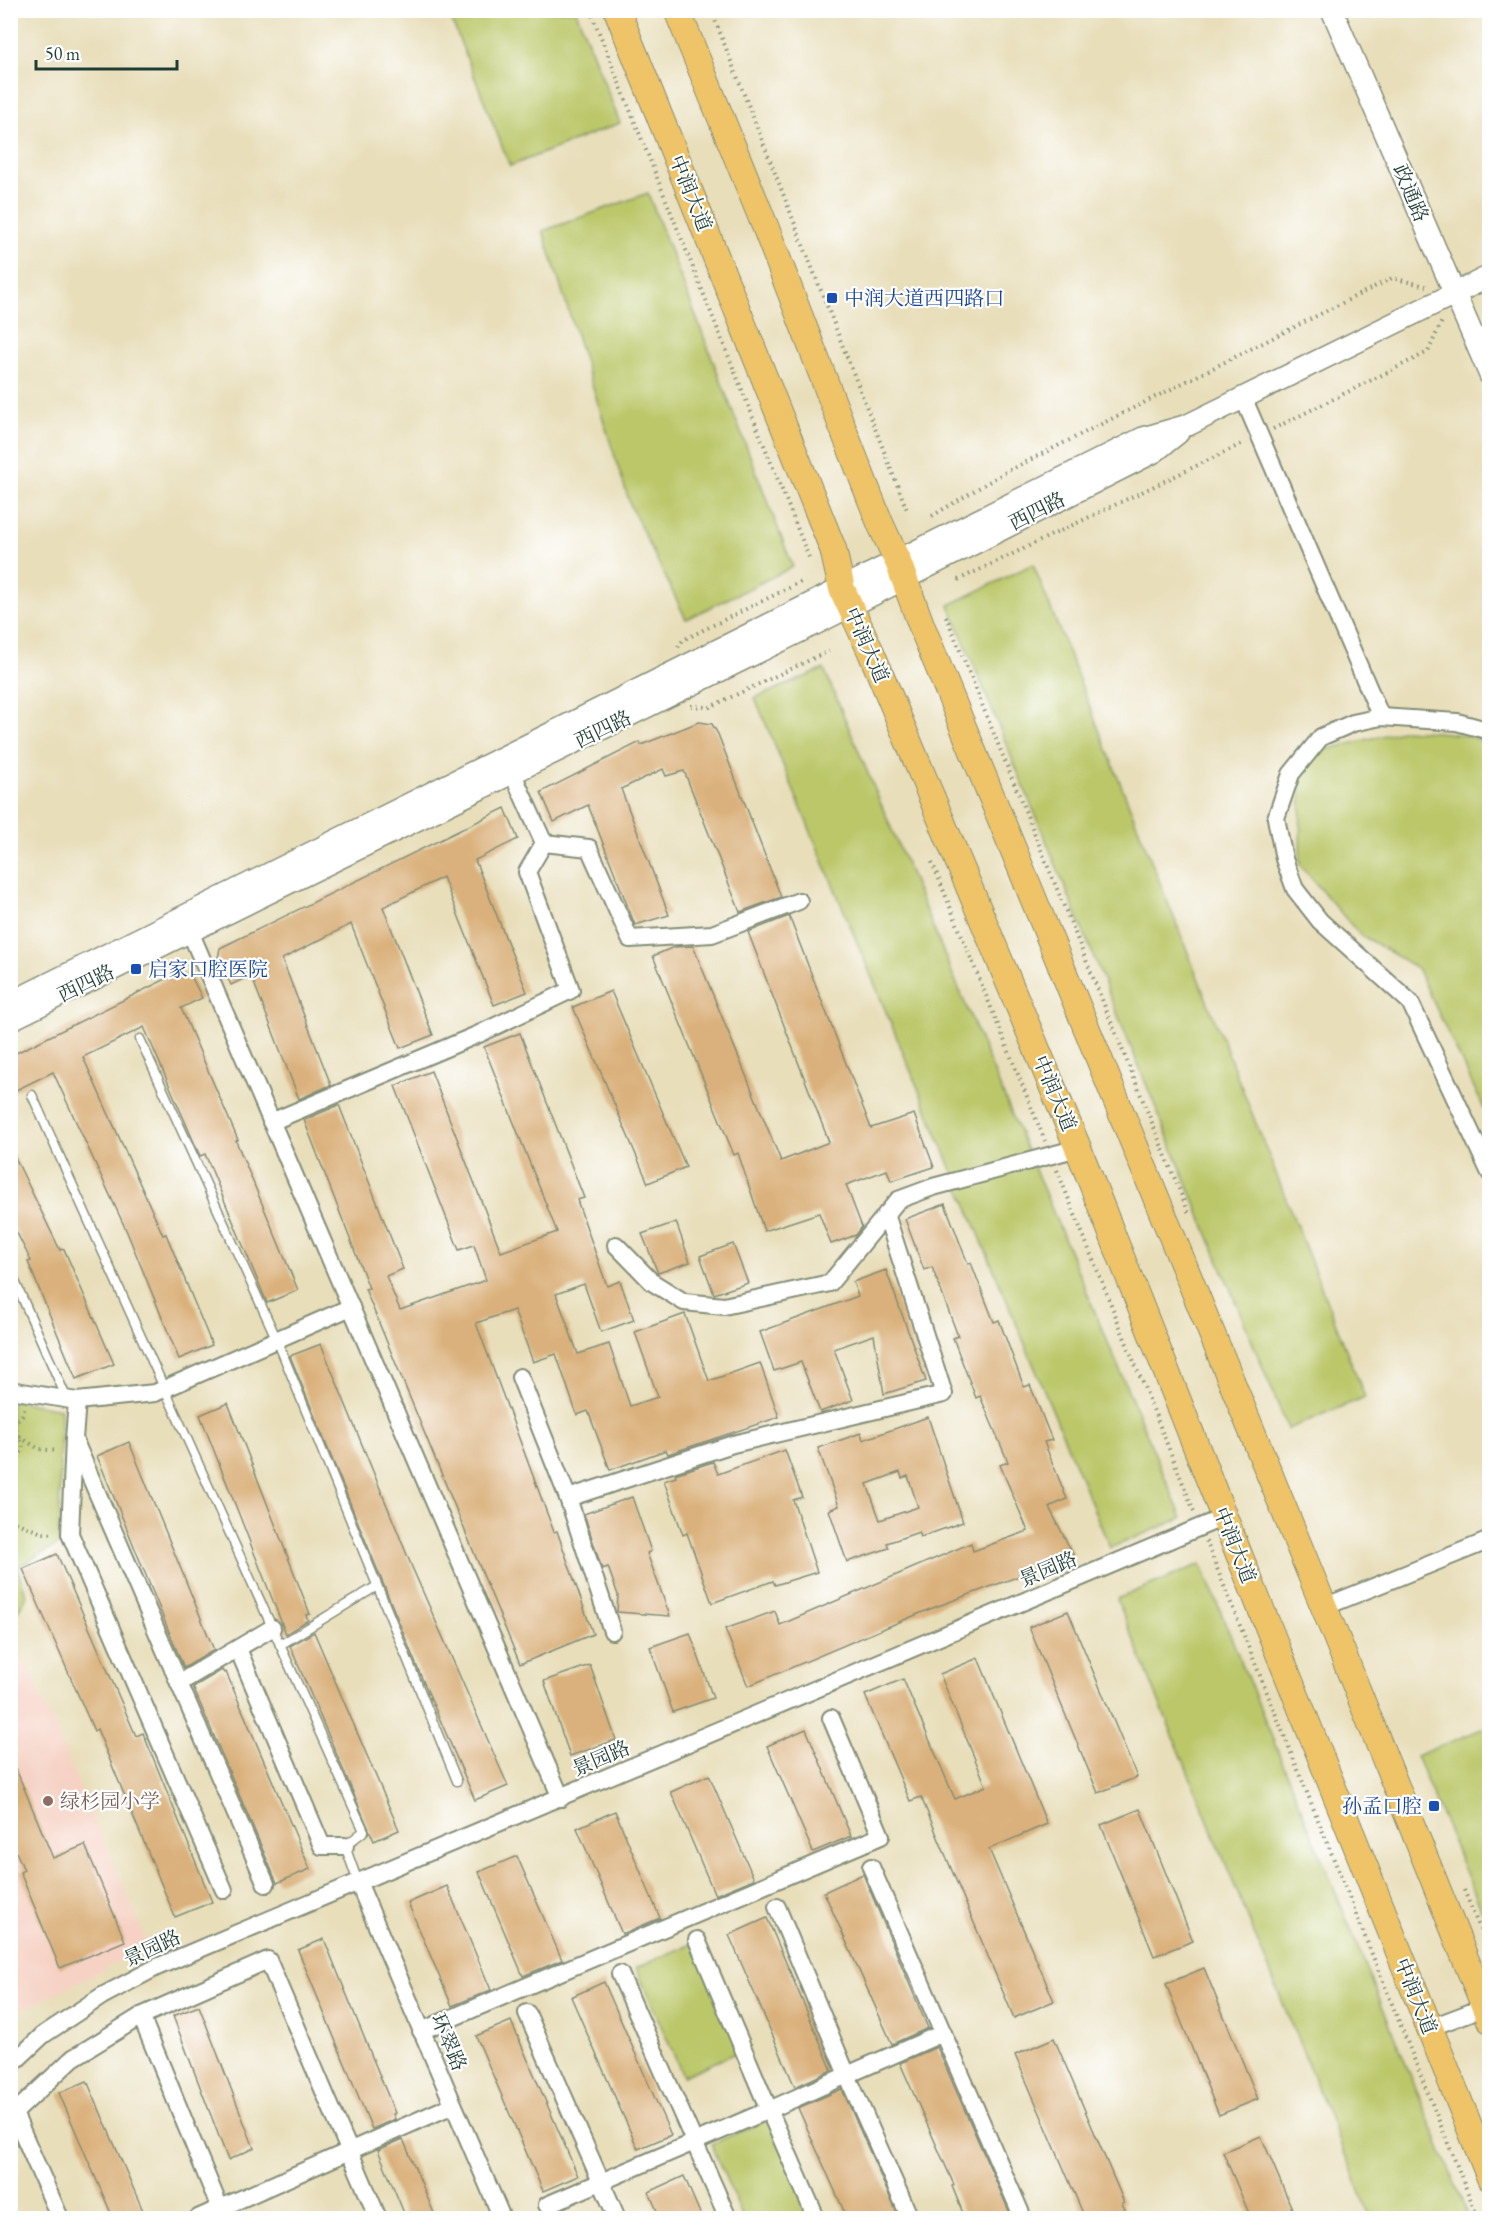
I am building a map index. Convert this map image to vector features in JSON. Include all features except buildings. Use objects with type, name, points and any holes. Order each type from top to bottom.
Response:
[{"type":"main road","name":"中润大道","points":[[617,10],[833,549],[846,597],[1078,1148],[1490,2178]]},
{"type":"main road","points":[[677,10],[765,226],[880,523],[1488,2011]]},
{"type":"street","name":"政通路","points":[[1332,10],[1490,375]]},
{"type":"street","name":"西四路","points":[[10,1003],[186,924],[846,597],[1154,452],[1188,425],[1490,276]]},
{"type":"street","points":[[1243,397],[1381,717]]},
{"type":"street","points":[[1490,731],[1458,722],[1381,717],[1353,723],[1321,737],[1291,774],[1276,818],[1284,859],[1294,888],[1320,921],[1410,1002],[1490,1173]]},
{"type":"street","points":[[509,765],[544,843]]},
{"type":"street","points":[[544,843],[589,848],[630,939],[712,934],[799,901]]},
{"type":"street","points":[[271,1122],[478,1034],[571,990],[526,872],[544,843]]},
{"type":"street","name":"西四路","points":[[10,1020],[186,924]]},
{"type":"street","points":[[186,924],[561,1797]]},
{"type":"street","points":[[616,1245],[652,1282],[684,1302],[724,1306],[830,1283],[898,1200],[933,1187],[1078,1148]]},
{"type":"street","points":[[568,1498],[733,1444],[944,1394],[886,1214]]},
{"type":"street","points":[[10,1390],[72,1400],[154,1393],[351,1307]]},
{"type":"street","points":[[520,1377],[568,1498],[612,1630]]},
{"type":"street","points":[[72,1400],[74,1446],[70,1534],[224,1890]]},
{"type":"street","points":[[74,1446],[266,1884]]},
{"type":"street","name":"景园路","points":[[10,2066],[43,2036],[111,1991],[157,1967],[1224,1517]]},
{"type":"street","points":[[1324,1607],[1490,1540]]},
{"type":"street","points":[[179,1683],[272,1628]]},
{"type":"street","points":[[238,1649],[322,1846],[345,1846]]},
{"type":"street","points":[[422,2031],[880,1836],[831,1718]]},
{"type":"street","points":[[871,1867],[1023,2218]]},
{"type":"street","name":"环翠路","points":[[358,1882],[502,2218]]},
{"type":"street","points":[[777,1907],[910,2218]]},
{"type":"street","points":[[697,1940],[816,2218]]},
{"type":"street","points":[[60,2218],[12,2115],[74,2058],[141,2016],[268,1959],[378,2218]]},
{"type":"street","points":[[620,1974],[728,2218]]},
{"type":"street","points":[[1429,2028],[1488,2011]]},
{"type":"street","points":[[527,2013],[617,2218]]},
{"type":"street","points":[[141,2016],[223,2213]]},
{"type":"street","points":[[546,2205],[770,2110],[943,2033]]},
{"type":"street","points":[[198,2218],[223,2213],[350,2151],[453,2105]]},
{"type":"lane","points":[[140,1039],[277,1340],[457,1781]]},
{"type":"lane","points":[[32,1095],[364,1831],[345,1846],[358,1882]]},
{"type":"lane","points":[[10,1270],[72,1400]]},
{"type":"lane","points":[[280,1645],[377,1586]]},
{"type":"path","points":[[590,10],[810,560]]},
{"type":"path","points":[[711,10],[908,510]]},
{"type":"path","points":[[932,516],[1002,474],[1392,278],[1454,293],[1428,352],[958,580]]},
{"type":"path","points":[[687,706],[710,707],[829,651]]},
{"type":"path","points":[[931,858],[1478,2218]]},
{"type":"path","points":[[10,1466],[15,1464],[23,1449],[13,1423],[22,1415],[31,1394]]},
{"type":"path","points":[[20,1437],[39,1449],[74,1446]]},
{"type":"path","points":[[12,1523],[42,1533],[70,1534]]},
{"type":"shaded area","name":"绿杉园小学","points":[[11,1653],[23,1655],[149,1947],[11,2015]]},
{"type":"green space","points":[[448,11],[576,11],[620,123],[510,166]]},
{"type":"green space","points":[[648,193],[793,567],[686,619],[631,507],[543,231]]},
{"type":"green space","points":[[1033,564],[1365,1397],[1288,1429],[949,605]]},
{"type":"green space","points":[[824,669],[1182,1518],[1110,1548],[755,698]]},
{"type":"green space","points":[[1405,730],[1472,737],[1489,746],[1489,1119],[1417,968],[1359,934],[1300,865],[1301,773],[1325,750]]},
{"type":"green space","points":[[11,1400],[61,1409],[59,1544],[17,1567],[27,1596],[11,1622]]},
{"type":"green space","points":[[1201,1564],[1469,2218],[1371,2218],[1117,1599]]},
{"type":"green space","points":[[1489,1726],[1489,1927],[1416,1756]]},
{"type":"green space","points":[[695,1942],[741,2051],[683,2076],[636,1968]]},
{"type":"green space","points":[[770,2119],[813,2218],[743,2218],[711,2144]]},
{"type":"place","name":"中润大道西四路口","points":[[832,298]]},
{"type":"place","name":"启家口腔医院","points":[[136,969]]},
{"type":"place","name":"绿杉园小学","points":[[48,1801]]},
{"type":"place","name":"孙孟口腔","points":[[1434,1806]]}]
